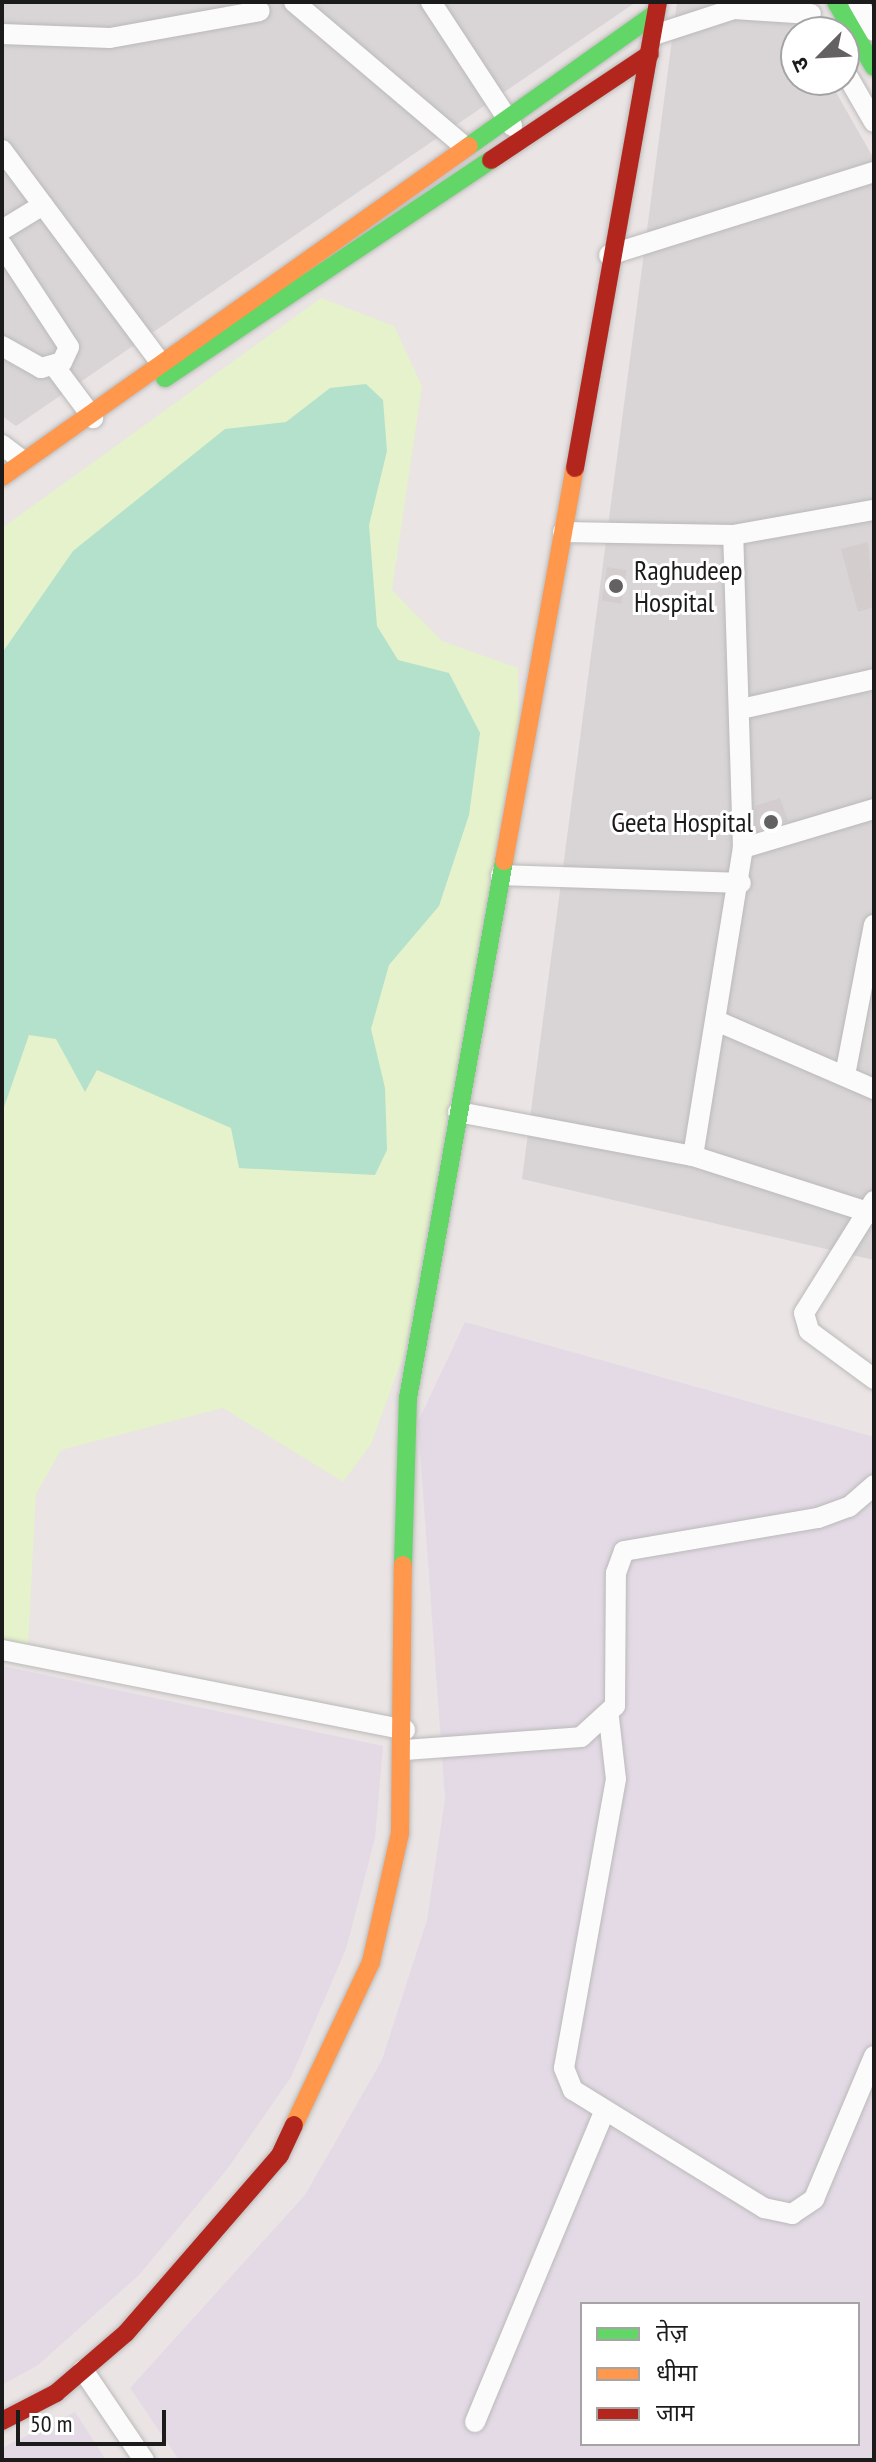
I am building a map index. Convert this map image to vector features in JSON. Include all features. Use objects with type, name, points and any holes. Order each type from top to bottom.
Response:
[{"type":"street","points":[[2,34],[110,38],[257,6],[292,2],[464,146]]},
{"type":"street","points":[[431,2],[521,140]]},
{"type":"street","points":[[836,2],[874,67]]},
{"type":"street","points":[[864,4],[874,31]]},
{"type":"street","points":[[2,477],[93,418],[126,394],[159,361],[507,118],[657,8]]},
{"type":"street","points":[[2,2421],[83,2370],[178,2275],[287,2142],[371,1962],[400,1833],[405,1740],[401,1449],[609,255],[657,8]]},
{"type":"street","points":[[126,394],[176,372],[521,140],[652,44],[734,9],[813,16]]},
{"type":"street","points":[[859,96],[874,122]]},
{"type":"street","points":[[2,150],[159,361]]},
{"type":"street","points":[[609,255],[874,172]]},
{"type":"street","points":[[2,230],[43,205]]},
{"type":"street","points":[[2,245],[68,338],[55,367]]},
{"type":"street","points":[[2,346],[30,366],[55,367]]},
{"type":"street","points":[[55,367],[93,418]]},
{"type":"street","points":[[2,445],[23,461]]},
{"type":"street","points":[[563,532],[733,535],[874,510]]},
{"type":"street","points":[[693,1156],[719,1022],[741,883],[741,709],[733,535]]},
{"type":"street","points":[[741,709],[874,679]]},
{"type":"street","points":[[743,848],[874,809]]},
{"type":"street","points":[[501,875],[741,883]]},
{"type":"street","points":[[845,1075],[874,927]]},
{"type":"street","points":[[719,1022],[874,1089]]},
{"type":"street","points":[[458,1112],[693,1156],[872,1208],[804,1313],[809,1331],[874,1379]]},
{"type":"street","points":[[874,1485],[849,1507],[818,1518],[624,1551],[616,1573],[616,1694],[609,1718],[616,1779],[564,2068],[573,2090],[604,2112],[764,2208],[792,2214],[814,2199],[874,2056]]},
{"type":"street","points":[[2,1650],[405,1740],[564,1743],[609,1718]]},
{"type":"street","points":[[475,2422],[604,2112]]},
{"type":"street","points":[[83,2370],[144,2460]]},
{"type":"shaded area","points":[[2,2],[636,2],[16,426],[2,416]]},
{"type":"shaded area","points":[[677,2],[785,2],[793,16],[780,16],[780,96],[838,96],[874,159],[874,1260],[522,1179]]},
{"type":"shaded area","points":[[321,298],[394,326],[422,386],[392,590],[442,641],[518,668],[519,723],[404,1354],[371,1444],[343,1482],[223,1408],[61,1450],[36,1494],[28,1646],[2,1640],[2,528]]},
{"type":"shaded area","points":[[366,384],[383,400],[387,451],[369,525],[377,626],[398,660],[449,673],[480,733],[469,815],[439,906],[389,965],[371,1029],[385,1088],[387,1150],[375,1175],[239,1168],[231,1128],[97,1070],[85,1092],[56,1039],[29,1035],[2,1113],[2,653],[73,551],[225,429],[286,422],[330,388]]},
{"type":"shaded area","points":[[465,1322],[874,1437],[874,2460],[179,2460],[130,2388],[305,2195],[382,2060],[427,1920],[445,1799],[418,1422]]},
{"type":"shaded area","points":[[2,1666],[383,1746],[375,1838],[346,1949],[291,2077],[228,2168],[139,2275],[38,2365],[2,2385]]},
{"type":"shaded area","points":[[75,2412],[106,2460],[2,2460],[2,2448]]},
{"type":"building","points":[[868,542],[874,607],[858,612],[841,549]]},
{"type":"building","points":[[607,567],[627,570],[621,604],[602,601]]},
{"type":"building","points":[[780,798],[788,821],[755,831],[755,806]]},
{"type":"traffic: fast","points":[[836,2],[874,67]]},
{"type":"traffic: fast","points":[[469,146],[656,13]]},
{"type":"traffic: fast","points":[[165,378],[491,160]]},
{"type":"traffic: fast","points":[[403,1565],[408,1398],[504,861]]},
{"type":"traffic: slow","points":[[2,477],[469,146]]},
{"type":"traffic: slow","points":[[504,861],[575,468]]},
{"type":"traffic: slow","points":[[294,2125],[371,1962],[400,1833],[403,1565]]},
{"type":"traffic: jam","points":[[575,468],[658,2]]},
{"type":"traffic: jam","points":[[491,160],[650,54]]},
{"type":"traffic: jam","points":[[2,2421],[56,2393],[126,2333],[280,2155],[294,2125]]},
{"type":"place","name":"Raghudeep Hospital","points":[[616,586]]},
{"type":"place","name":"Geeta Hospital","points":[[771,822]]}]
